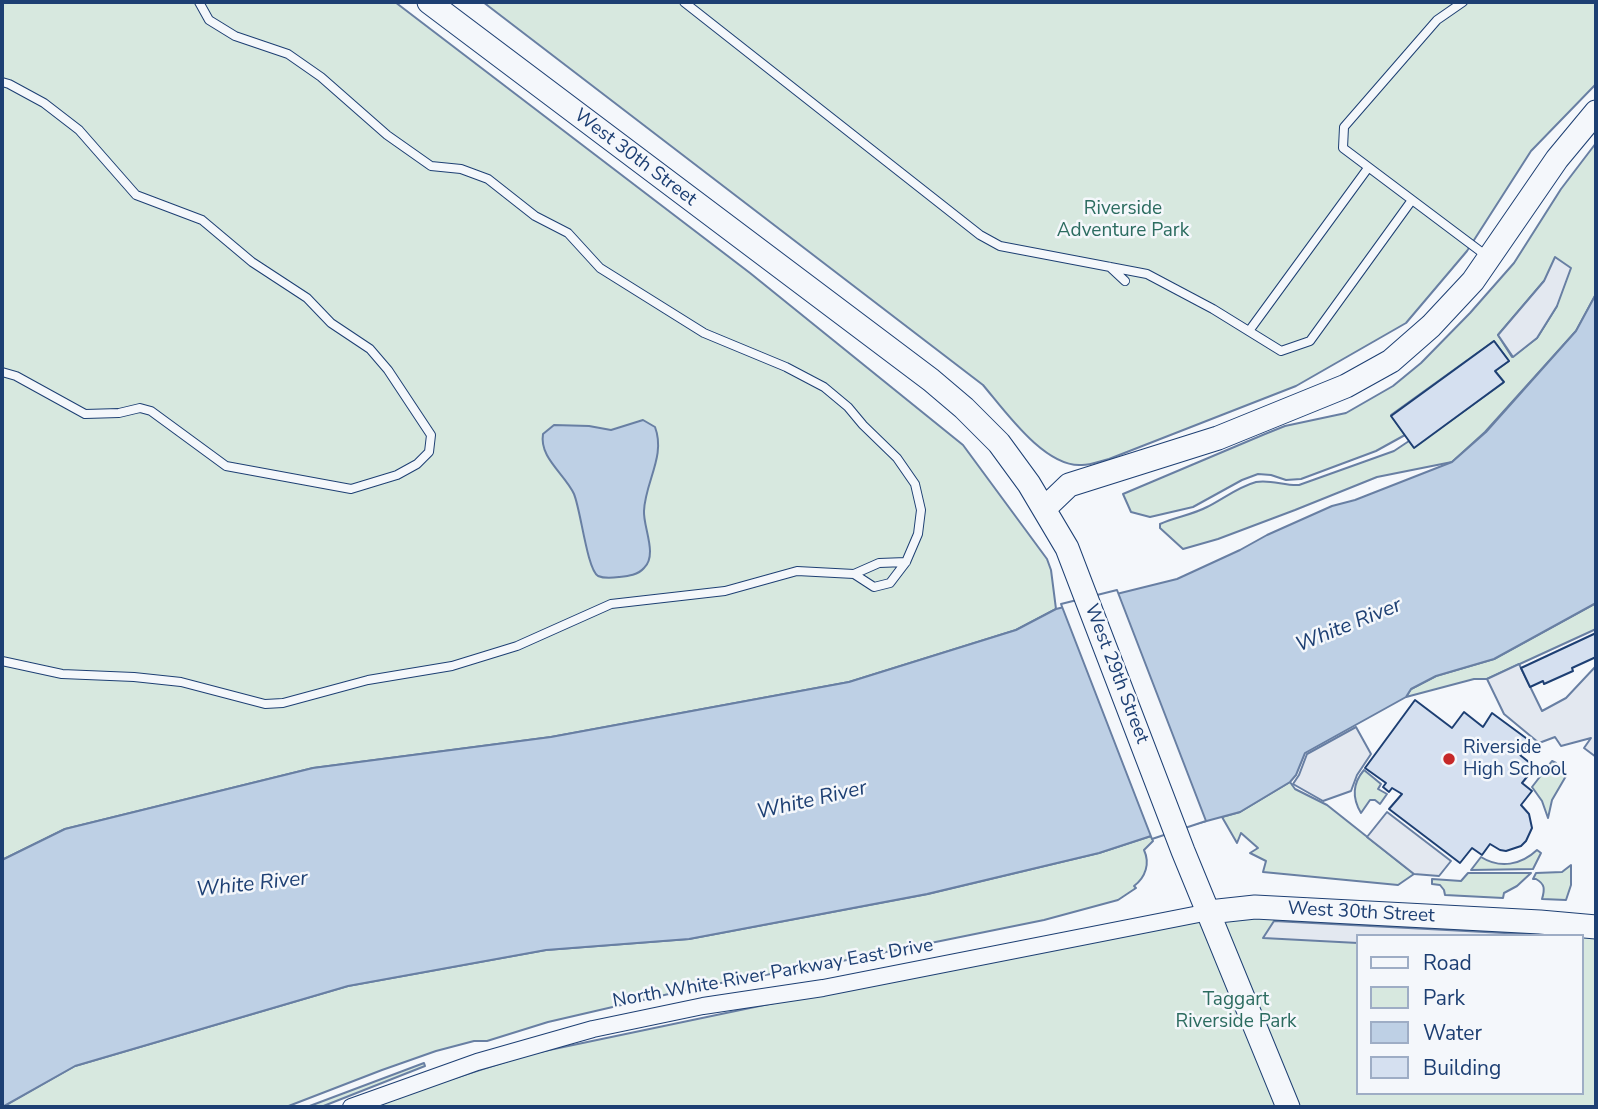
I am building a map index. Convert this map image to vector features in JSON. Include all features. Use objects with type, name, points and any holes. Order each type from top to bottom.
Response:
[{"type":"main road","name":"West 30th Street","points":[[429,2],[841,313]]},
{"type":"main road","points":[[1044,509],[1069,485],[1218,438],[1369,374],[1391,361],[1431,326],[1473,281],[1557,159],[1596,112]]},
{"type":"main road","name":"West 29th Street","points":[[841,313],[931,380],[999,443],[1067,548],[1183,851],[1288,1107]]},
{"type":"main road","name":"West 30th Street","points":[[1209,912],[1255,907],[1596,927]]},
{"type":"street","name":"North White River Parkway East Drive","points":[[351,1107],[477,1062],[593,1029],[1209,912]]},
{"type":"lane","points":[[2,662],[62,674],[181,682],[265,704],[283,703],[368,680],[452,666],[487,656],[517,646],[611,604],[725,591],[797,571],[854,575],[874,587],[890,583],[906,562],[918,534],[920,510],[915,484],[897,457],[848,407],[824,387],[704,332],[600,268],[568,233],[535,216],[488,178],[461,169],[431,166],[387,135],[321,77],[288,54],[235,36],[209,20],[199,2]]},
{"type":"lane","points":[[684,2],[980,235],[1000,246],[1147,274],[1213,309],[1281,351],[1310,341],[1412,200]]},
{"type":"lane","points":[[1463,2],[1437,20],[1345,127],[1343,148],[1488,257]]},
{"type":"lane","points":[[2,82],[44,103],[79,130],[136,195],[202,220],[252,262],[307,298],[331,323],[370,349],[388,370],[431,435],[429,452],[417,464],[397,475],[351,489],[245,472],[226,466],[151,411],[140,408],[119,413],[85,414],[16,376],[2,372]]},
{"type":"lane","points":[[1250,331],[1368,167]]},
{"type":"lane","points":[[1110,267],[1125,281]]},
{"type":"lane","points":[[854,575],[879,563],[906,562]]},
{"type":"green space","points":[[2,2],[395,2],[750,273],[963,445],[1047,559],[1056,609],[1016,630],[849,682],[551,737],[313,768],[65,829],[2,860]]},
{"type":"green space","name":"Riverside Adventure Park","points":[[483,2],[1596,2],[1596,84],[1531,151],[1467,251],[1406,323],[1296,386],[1109,459],[1082,465],[1068,463],[1040,448],[1014,423],[983,385]]},
{"type":"green space","points":[[1596,143],[1596,294],[1576,331],[1485,432],[1452,462],[1377,477],[1218,539],[1183,549],[1160,528],[1160,524],[1201,510],[1249,484],[1267,481],[1299,485],[1394,451],[1409,441],[1414,447],[1503,383],[1495,371],[1509,361],[1494,341],[1391,415],[1405,435],[1376,451],[1301,479],[1286,480],[1258,474],[1193,507],[1150,517],[1131,512],[1123,494],[1285,426],[1346,413],[1393,386],[1421,363],[1514,263],[1561,189]],"holes":[[[1544,281],[1557,306],[1537,338],[1512,357],[1498,335]]]},
{"type":"green space","points":[[1596,603],[1596,629],[1487,679],[1474,679],[1406,697],[1411,689],[1436,676],[1494,659]]},
{"type":"green space","points":[[1552,761],[1556,763],[1554,768],[1566,776],[1552,800],[1548,818],[1542,801],[1532,787]]},
{"type":"green space","points":[[1364,770],[1381,784],[1378,789],[1387,794],[1380,804],[1370,800],[1361,813],[1355,791],[1357,781]]},
{"type":"green space","points":[[1290,782],[1295,789],[1327,805],[1414,874],[1398,885],[1263,872],[1266,861],[1250,853],[1258,848],[1241,833],[1237,843],[1222,817],[1240,812]]},
{"type":"green space","points":[[1151,836],[1153,841],[1144,850],[1147,865],[1144,874],[1134,886],[1136,888],[1118,900],[1044,920],[699,987],[548,1022],[487,1041],[474,1041],[436,1051],[286,1107],[3,1107],[75,1066],[348,986],[546,950],[689,939],[928,894],[1099,853]]},
{"type":"green space","points":[[1537,850],[1541,853],[1533,869],[1471,870],[1481,857],[1496,863],[1510,864]]},
{"type":"green space","points":[[1571,865],[1571,885],[1566,900],[1542,899],[1543,885],[1533,879],[1536,873],[1562,872]]},
{"type":"green space","points":[[1468,873],[1531,873],[1517,886],[1504,893],[1503,898],[1445,895],[1440,885],[1432,884],[1432,879],[1461,881]]},
{"type":"green space","name":"Taggart Riverside Park","points":[[1209,912],[1564,934],[1356,934],[1356,1095],[1584,1095],[1584,935],[1596,936],[1596,1107],[372,1107],[530,1054]]},
{"type":"green space","points":[[424,1063],[425,1066],[321,1107],[307,1107]]},
{"type":"shaded area","points":[[1555,257],[1571,268],[1557,306],[1537,338],[1513,357],[1498,335],[1544,281]]},
{"type":"shaded area","points":[[1519,664],[1542,711],[1566,698],[1596,666],[1596,757],[1584,748],[1591,738],[1561,746],[1555,737],[1539,743],[1504,714],[1487,679]]},
{"type":"shaded area","points":[[1356,727],[1371,754],[1357,775],[1351,791],[1323,801],[1293,784],[1307,754]]},
{"type":"shaded area","points":[[1387,812],[1451,861],[1439,876],[1414,874],[1367,837]]},
{"type":"shaded area","points":[[1274,921],[1524,934],[1356,934],[1356,943],[1263,938]]},
{"type":"water","name":"White River","points":[[1596,294],[1596,603],[1494,659],[1436,676],[1411,689],[1406,697],[1305,753],[1296,775],[1290,782],[1240,812],[1099,853],[927,894],[689,939],[546,950],[348,986],[75,1066],[2,1107],[2,860],[65,829],[313,768],[551,737],[849,682],[1016,630],[1056,609],[1177,579],[1332,506],[1355,500],[1452,462],[1486,432],[1576,331]]},
{"type":"water","points":[[643,420],[655,427],[658,438],[657,459],[644,511],[650,556],[644,568],[636,574],[614,578],[601,577],[594,571],[587,551],[574,494],[545,451],[543,434],[554,425],[611,430]]},
{"type":"pier","points":[[1117,590],[1206,821],[1152,839],[1061,604]]},
{"type":"building","points":[[1494,341],[1509,361],[1495,371],[1504,382],[1414,448],[1391,416]]},
{"type":"building","points":[[1596,633],[1596,657],[1572,668],[1573,671],[1530,687],[1521,668]]},
{"type":"building","points":[[1415,700],[1452,728],[1464,712],[1483,727],[1492,713],[1530,741],[1520,755],[1535,767],[1522,783],[1532,791],[1521,805],[1529,814],[1532,828],[1521,846],[1506,851],[1490,844],[1482,855],[1472,848],[1460,863],[1389,809],[1402,794],[1392,788],[1389,792],[1383,787],[1386,783],[1365,768]]},
{"type":"place","name":"Riverside High School","points":[[1449,759]]}]
